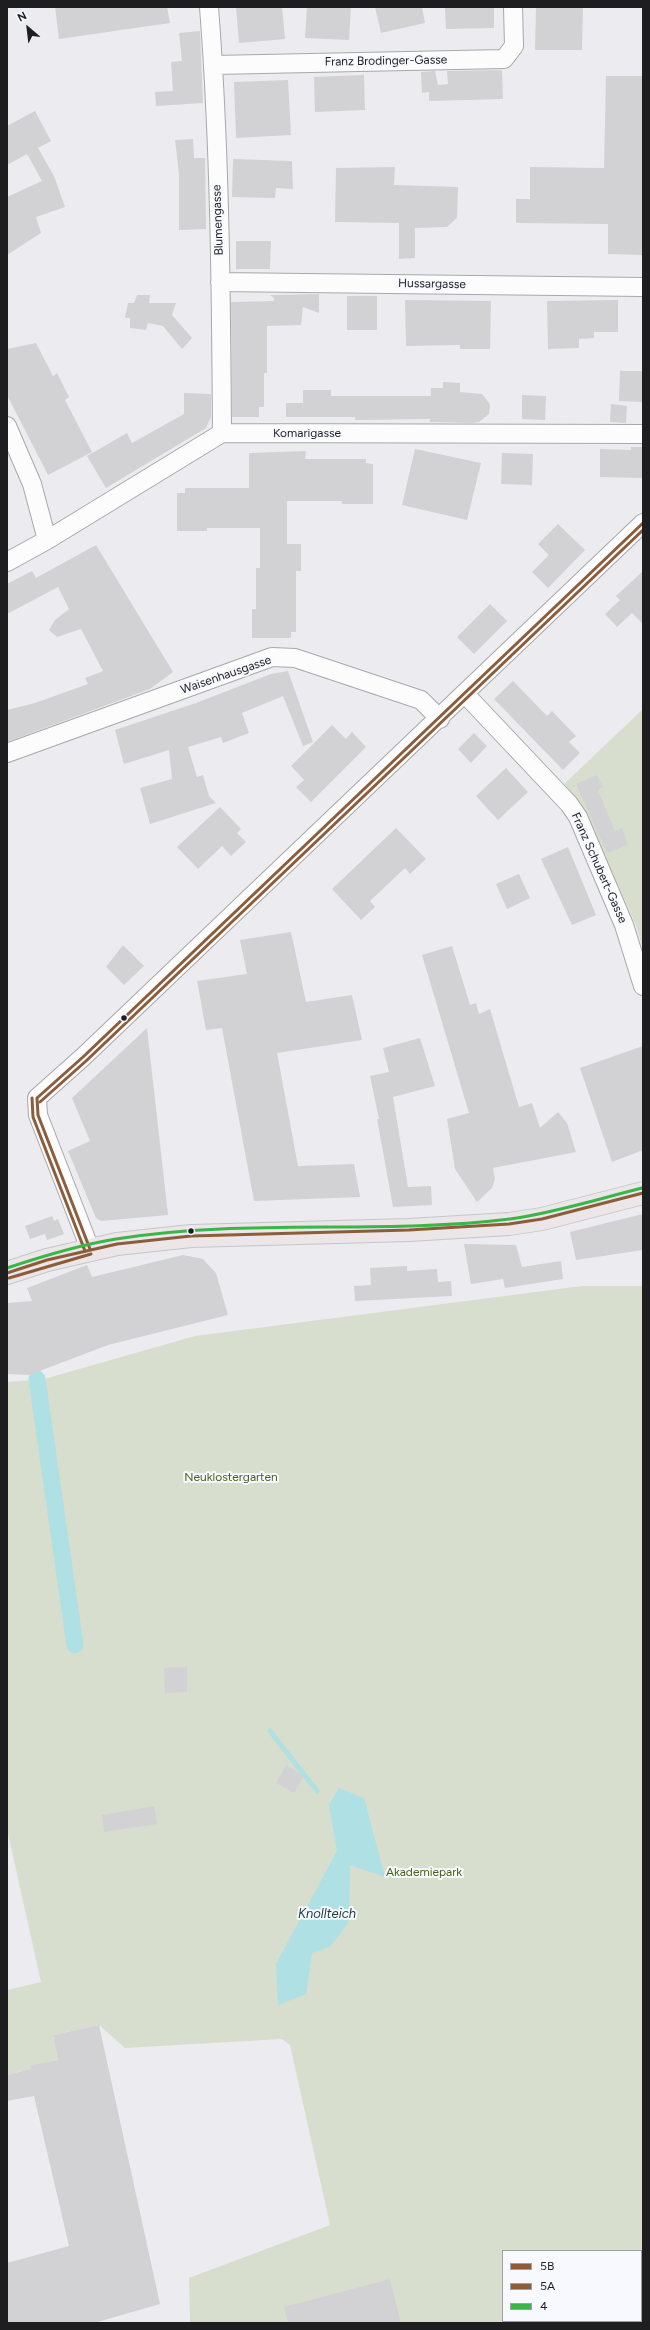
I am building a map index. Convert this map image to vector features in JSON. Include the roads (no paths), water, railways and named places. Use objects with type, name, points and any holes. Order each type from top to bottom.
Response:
[{"type":"main road","points":[[7,1273],[47,1260],[117,1244],[191,1236],[409,1230],[509,1224],[542,1219],[643,1193]]},
{"type":"street","name":"Blumengasse","points":[[209,7],[214,65],[220,282],[222,433]]},
{"type":"street","name":"Franz Brodinger-Gasse","points":[[214,65],[504,59],[514,46],[513,7]]},
{"type":"street","name":"Hussargasse","points":[[220,282],[643,287]]},
{"type":"street","points":[[7,426],[32,484],[47,540]]},
{"type":"street","name":"Komarigasse","points":[[222,433],[643,434]]},
{"type":"street","points":[[7,562],[47,540],[222,433]]},
{"type":"street","points":[[90,1249],[38,1115],[37,1098],[83,1057],[440,719],[643,523]]},
{"type":"street","name":"Waisenhausgasse","points":[[7,753],[272,657],[295,658],[421,700],[440,719]]},
{"type":"street","name":"Franz Schubert-Gasse","points":[[465,694],[569,804],[578,817],[624,925],[643,986]]},
{"type":"water","name":"Knollteich","points":[[339,1788],[364,1798],[385,1877],[350,1865],[349,1922],[330,1947],[312,1953],[306,1994],[278,2005],[276,1964],[337,1851],[329,1805]]},
{"type":"waterway","points":[[37,1379],[75,1645]]},
{"type":"waterway","points":[[270,1731],[317,1791]]},
{"type":"park label","name":"Neuklostergarten","points":[[231,1477]]},
{"type":"park label","name":"Akademiepark","points":[[424,1872]]}]
